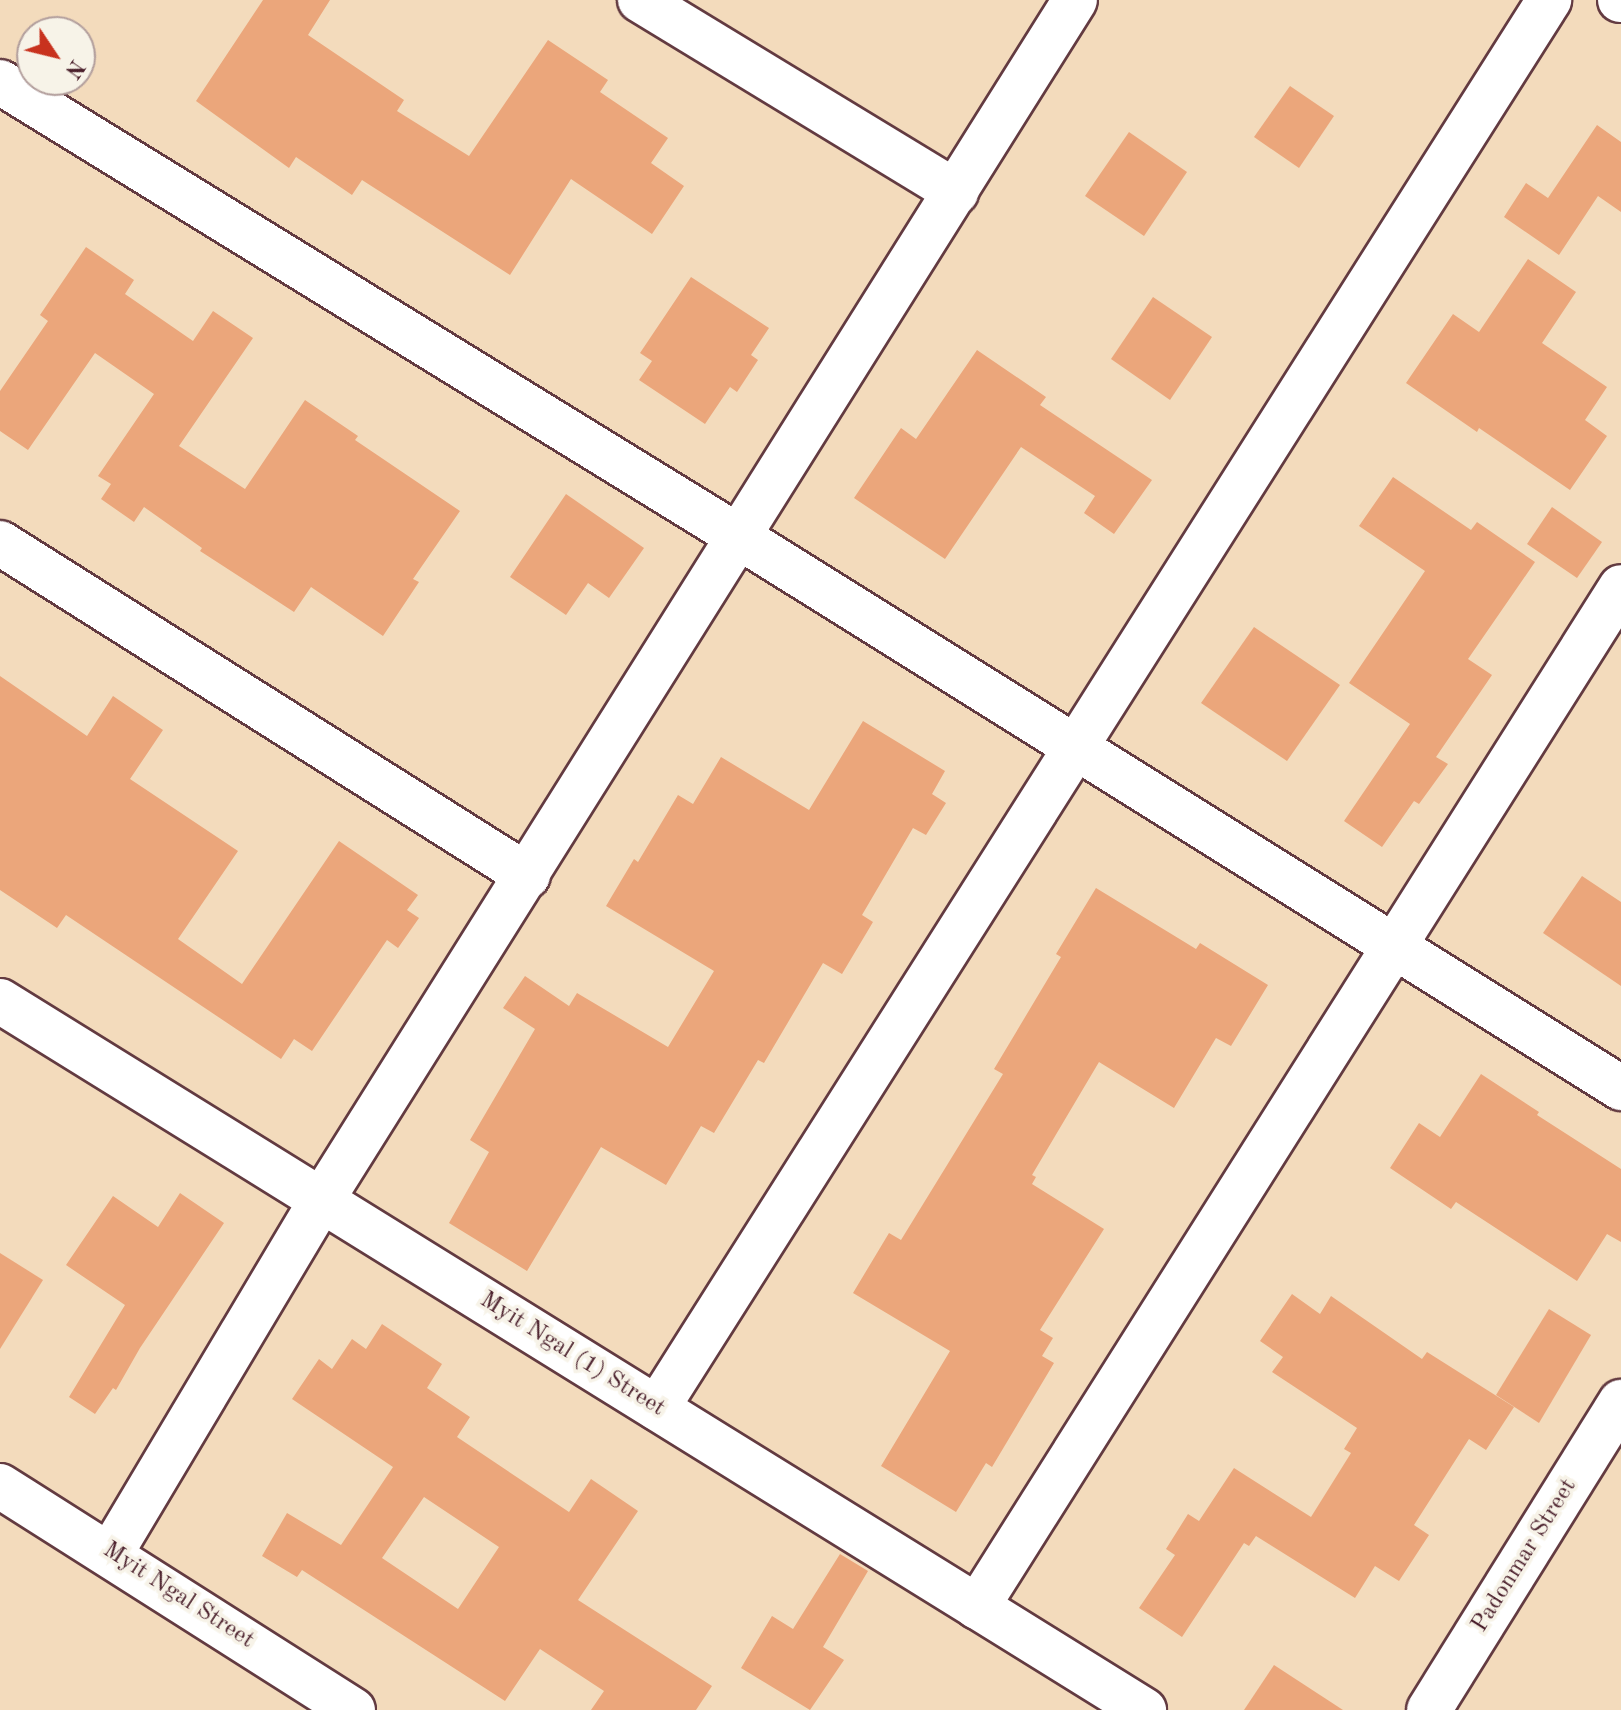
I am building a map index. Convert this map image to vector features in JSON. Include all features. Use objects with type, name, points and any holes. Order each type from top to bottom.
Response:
[{"type":"street","points":[[640,0],[956,192]]},
{"type":"street","points":[[111,1553],[323,1198],[528,876],[736,535],[1075,0]]},
{"type":"street","points":[[657,1408],[1549,0]]},
{"type":"street","points":[[0,82],[736,535],[1621,1088]]},
{"type":"street","points":[[0,543],[528,876]]},
{"type":"street","points":[[977,1607],[1621,587]]},
{"type":"street","name":"Myit Ngal (1) Street","points":[[0,1001],[323,1198],[1144,1710]]},
{"type":"street","name":"Padonmar Street","points":[[1429,1710],[1621,1402]]},
{"type":"street","name":"Myit Ngal Street","points":[[0,1486],[111,1553],[353,1710]]},
{"type":"building","points":[[263,0],[330,0],[308,35],[404,100],[397,111],[469,156],[548,40],[608,80],[600,92],[668,138],[651,163],[684,186],[652,234],[571,179],[510,275],[362,180],[352,195],[296,157],[289,168],[196,101]]},
{"type":"building","points":[[1290,86],[1334,116],[1299,168],[1254,137]]},
{"type":"building","points":[[1597,125],[1621,142],[1621,212],[1598,196],[1559,255],[1504,217],[1526,183],[1548,198]]},
{"type":"building","points":[[1129,132],[1187,172],[1144,236],[1085,196]]},
{"type":"building","points":[[86,247],[134,280],[125,294],[193,341],[213,311],[253,338],[179,446],[245,489],[305,400],[358,436],[355,440],[460,511],[413,579],[419,582],[383,636],[311,587],[294,612],[200,551],[202,548],[144,507],[134,522],[101,499],[111,484],[98,476],[154,394],[95,353],[28,450],[0,431],[0,391],[48,321],[40,315]]},
{"type":"building","points":[[1528,259],[1576,292],[1542,343],[1607,387],[1585,420],[1607,436],[1570,490],[1406,383],[1453,314],[1479,332]]},
{"type":"building","points":[[691,277],[769,328],[751,355],[758,360],[737,392],[730,387],[705,424],[639,380],[652,361],[640,353]]},
{"type":"building","points":[[1153,297],[1212,337],[1170,400],[1111,359]]},
{"type":"building","points":[[977,350],[1046,397],[1040,405],[1152,480],[1114,534],[1084,513],[1095,496],[1021,447],[945,559],[854,498],[901,428],[916,439]]},
{"type":"building","points":[[1393,477],[1471,530],[1477,522],[1535,562],[1468,659],[1492,675],[1436,757],[1448,764],[1419,804],[1414,801],[1382,847],[1344,821],[1410,724],[1349,683],[1425,571],[1359,526]]},
{"type":"building","points":[[566,494],[644,548],[609,598],[588,583],[566,615],[510,577]]},
{"type":"building","points":[[1552,507],[1602,542],[1577,578],[1527,544]]},
{"type":"building","points":[[1254,627],[1340,685],[1287,761],[1201,703]]},
{"type":"building","points":[[0,676],[87,736],[113,696],[163,730],[130,779],[238,851],[178,939],[242,984],[339,841],[418,895],[407,910],[419,918],[398,948],[387,940],[312,1051],[294,1039],[281,1059],[66,915],[57,928],[0,890]]},
{"type":"building","points":[[863,721],[945,771],[932,794],[946,803],[926,835],[913,828],[862,915],[873,922],[842,974],[823,963],[764,1063],[758,1060],[714,1133],[701,1126],[666,1185],[601,1147],[527,1271],[449,1223],[489,1152],[470,1140],[535,1029],[503,1008],[525,976],[569,1006],[577,993],[668,1047],[714,971],[606,906],[634,859],[638,862],[678,795],[693,804],[721,757],[809,810]]},
{"type":"building","points":[[1582,876],[1621,902],[1621,986],[1543,933]]},
{"type":"building","points":[[1096,888],[1196,949],[1200,943],[1268,985],[1231,1046],[1216,1038],[1174,1108],[1099,1062],[1032,1175],[1036,1177],[1032,1184],[1104,1229],[1040,1330],[1053,1338],[1042,1356],[1054,1363],[992,1467],[986,1463],[956,1512],[881,1466],[950,1351],[853,1293],[889,1233],[901,1240],[1003,1074],[994,1069],[1061,957],[1056,954]]},
{"type":"building","points":[[1481,1074],[1539,1112],[1537,1115],[1621,1169],[1621,1242],[1607,1234],[1577,1281],[1456,1202],[1451,1209],[1390,1168],[1419,1123],[1440,1137]]},
{"type":"building","points":[[180,1193],[224,1223],[140,1348],[116,1390],[113,1388],[95,1414],[69,1397],[125,1305],[66,1265],[113,1196],[158,1227]]},
{"type":"building","points":[[0,1253],[43,1280],[0,1349]]},
{"type":"building","points":[[1292,1294],[1320,1314],[1331,1296],[1422,1359],[1427,1352],[1514,1407],[1486,1450],[1469,1439],[1414,1525],[1429,1535],[1399,1581],[1375,1566],[1355,1598],[1256,1536],[1249,1546],[1244,1543],[1182,1637],[1139,1608],[1175,1555],[1166,1549],[1188,1514],[1199,1521],[1234,1468],[1311,1517],[1351,1453],[1344,1449],[1357,1428],[1272,1372],[1283,1357],[1260,1341]]},
{"type":"building","points":[[1549,1309],[1591,1335],[1539,1423],[1496,1395]]},
{"type":"building","points":[[382,1324],[442,1364],[427,1388],[470,1417],[457,1437],[569,1512],[591,1479],[638,1511],[578,1600],[712,1686],[696,1710],[591,1710],[604,1691],[540,1649],[505,1701],[302,1570],[297,1577],[262,1556],[287,1513],[341,1545],[393,1467],[292,1399],[319,1359],[332,1369],[352,1339],[366,1349]],"holes":[[[424,1497],[499,1547],[458,1609],[382,1558]]]},
{"type":"building","points":[[840,1554],[868,1571],[823,1647],[844,1660],[810,1710],[741,1668],[772,1616],[793,1629]]},
{"type":"building","points":[[1274,1665],[1343,1710],[1244,1710]]}]
